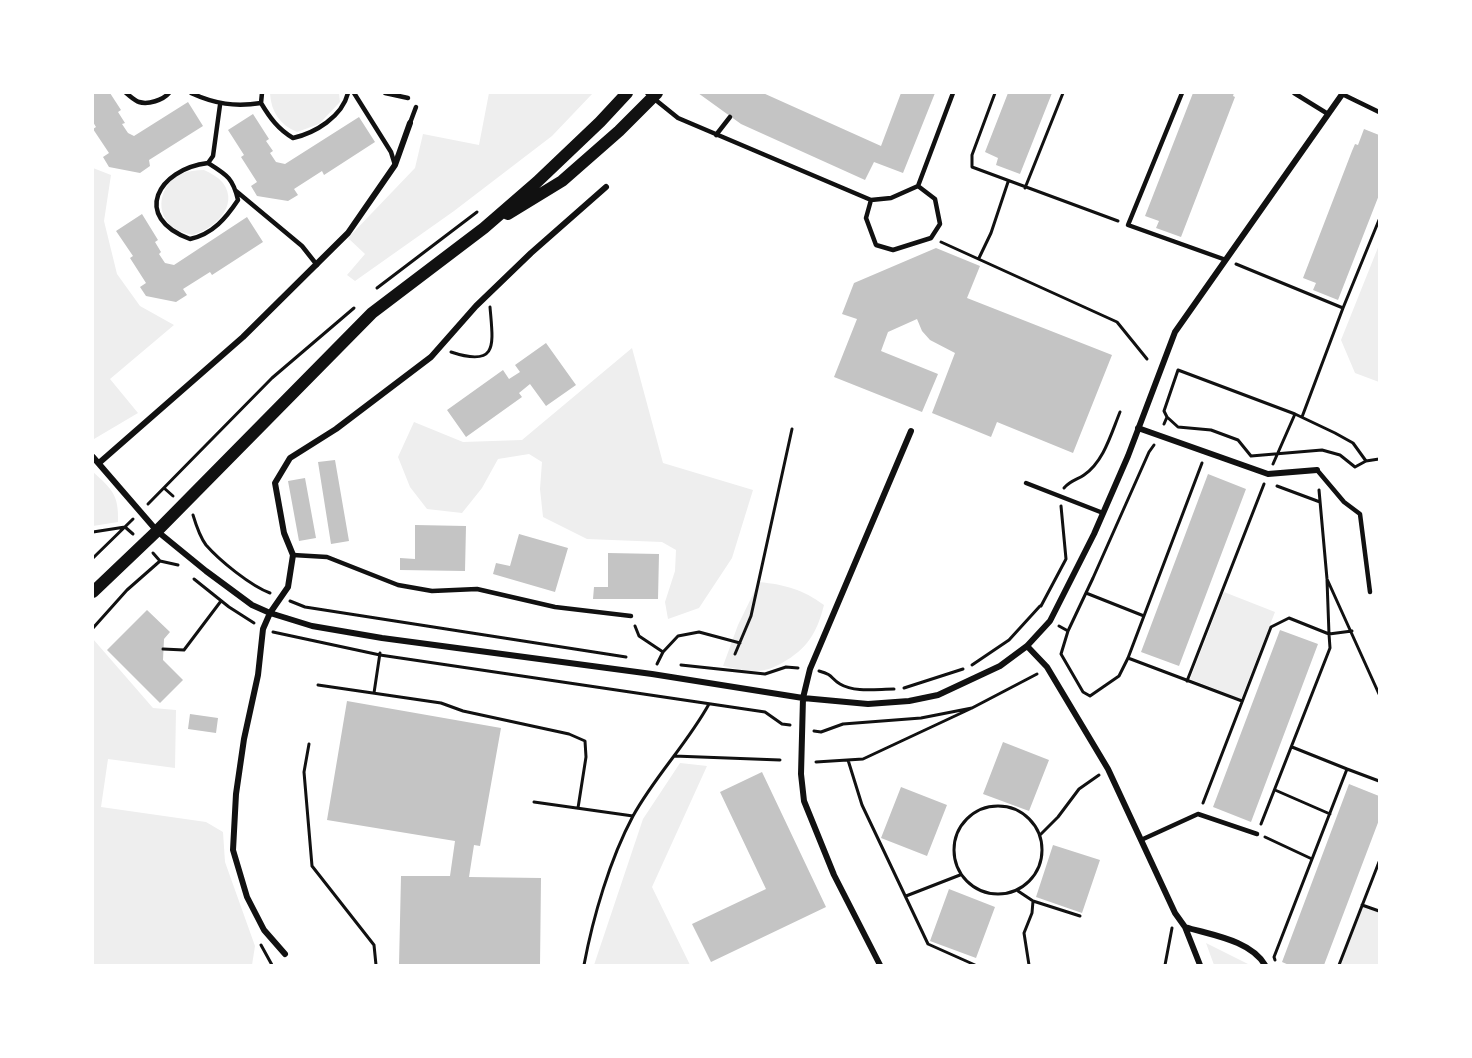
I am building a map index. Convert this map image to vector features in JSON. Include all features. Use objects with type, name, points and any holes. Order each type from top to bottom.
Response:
[{"type":"main road","points":[[93,592],[183,505],[372,313],[484,228],[545,174],[627,93]]},
{"type":"main road","points":[[484,228],[562,181],[619,131],[653,94]]},
{"type":"street","points":[[93,457],[157,531],[206,571],[252,605],[312,626],[382,638],[652,674],[803,698],[868,704],[909,701],[938,695],[1000,666],[1027,646],[1050,621],[1128,456],[1175,332],[1343,94]]},
{"type":"street","points":[[99,463],[243,337],[348,232],[395,165],[411,123]]},
{"type":"street","points":[[285,954],[264,930],[248,897],[233,850],[236,794],[244,740],[258,675],[263,629],[270,613],[288,587],[293,555],[284,534],[275,483],[290,458],[336,429],[431,357],[489,293],[606,187]]},
{"type":"street","points":[[1138,428],[1268,474],[1317,470]]},
{"type":"street","points":[[880,965],[834,875],[804,801],[801,774],[803,698],[810,669],[911,431]]},
{"type":"street","points":[[1027,646],[1047,667],[1108,769],[1175,913],[1185,927],[1200,965]]},
{"type":"street","points":[[1185,927],[1236,943],[1258,954],[1264,965]]},
{"type":"lane","points":[[126,93],[138,102],[150,103],[169,93]]},
{"type":"lane","points":[[191,93],[220,105],[261,104]]},
{"type":"lane","points":[[262,93],[261,104],[281,131],[292,138],[306,135],[332,117],[345,104],[348,93]]},
{"type":"lane","points":[[354,93],[391,152],[395,165]]},
{"type":"lane","points":[[385,93],[408,98]]},
{"type":"lane","points":[[653,94],[678,118],[871,200],[891,198],[918,186],[953,93]]},
{"type":"lane","points":[[1182,93],[1128,225],[1226,260]]},
{"type":"lane","points":[[1294,93],[1328,114]]},
{"type":"lane","points":[[1343,94],[1379,112]]},
{"type":"lane","points":[[208,163],[213,156],[220,105]]},
{"type":"lane","points":[[411,123],[416,107]]},
{"type":"lane","points":[[716,135],[730,117]]},
{"type":"lane","points":[[208,163],[224,173],[235,185],[236,191],[238,200],[226,218],[211,231],[198,237],[190,239],[174,233],[165,226],[156,212],[157,196],[169,178],[191,165],[208,163]]},
{"type":"lane","points":[[871,200],[866,218],[876,245],[893,250],[931,238],[940,224],[934,199],[918,186]]},
{"type":"lane","points":[[236,191],[302,246],[317,265]]},
{"type":"lane","points":[[1317,470],[1344,502],[1360,514],[1371,592]]},
{"type":"lane","points":[[1026,483],[1103,513]]},
{"type":"lane","points":[[293,555],[327,557],[398,585],[432,591],[477,589],[555,607],[631,616]]},
{"type":"lane","points":[[1141,840],[1198,814],[1257,834]]},
{"type":"path","points":[[995,93],[972,155],[972,167],[1128,225]]},
{"type":"path","points":[[1025,188],[1063,93]]},
{"type":"path","points":[[979,258],[991,233],[1008,181]]},
{"type":"path","points":[[1302,417],[1379,220]]},
{"type":"path","points":[[931,238],[1117,322],[1147,359]]},
{"type":"path","points":[[1226,260],[1343,308]]},
{"type":"path","points":[[440,347],[467,357],[477,359],[483,357],[493,342],[489,293]]},
{"type":"path","points":[[1366,461],[1353,443],[1302,417],[1178,370],[1164,411],[1178,427],[1211,430],[1238,440],[1251,456],[1322,450],[1340,455],[1355,467],[1366,461],[1379,459]]},
{"type":"path","points":[[1187,681],[1268,474],[1295,414]]},
{"type":"path","points":[[1068,631],[1167,417]]},
{"type":"path","points":[[735,654],[751,616],[792,429]]},
{"type":"path","points":[[1107,686],[1119,676],[1128,658],[1206,452]]},
{"type":"path","points":[[1312,859],[1257,834],[1330,648],[1327,579],[1317,470]]},
{"type":"path","points":[[1265,482],[1320,502]]},
{"type":"path","points":[[164,488],[192,514],[205,544],[224,562],[261,590],[305,607],[635,658]]},
{"type":"path","points":[[93,628],[127,590],[160,561]]},
{"type":"path","points":[[1327,579],[1379,694]]},
{"type":"path","points":[[1086,593],[1144,616]]},
{"type":"path","points":[[163,649],[184,650],[221,601]]},
{"type":"path","points":[[681,665],[757,674],[765,674],[786,667],[810,669],[831,675],[839,683],[858,689],[903,689],[968,667],[1009,640],[1040,606]]},
{"type":"path","points":[[631,616],[639,636],[663,652]]},
{"type":"path","points":[[1198,814],[1272,627],[1289,618],[1329,634],[1352,631]]},
{"type":"path","points":[[652,674],[663,652],[678,636],[699,632],[740,643]]},
{"type":"path","points":[[374,693],[382,638]]},
{"type":"path","points":[[816,762],[863,759],[1027,681],[1061,654]]},
{"type":"path","points":[[1128,658],[1242,701]]},
{"type":"path","points":[[318,686],[441,703],[463,711],[569,734],[585,741],[586,757],[578,808]]},
{"type":"path","points":[[584,965],[588,942],[611,867],[633,816],[700,721],[709,704]]},
{"type":"path","points":[[309,744],[304,772],[312,866],[374,945],[376,965]]},
{"type":"path","points":[[1292,747],[1379,781]]},
{"type":"path","points":[[674,756],[780,760]]},
{"type":"path","points":[[848,760],[862,805],[928,944],[975,965]]},
{"type":"path","points":[[1040,835],[1058,817],[1078,789],[1108,769]]},
{"type":"path","points":[[1276,965],[1274,957],[1347,769]]},
{"type":"path","points":[[1275,790],[1330,814]]},
{"type":"path","points":[[534,802],[633,816]]},
{"type":"path","points":[[987,806],[1009,807],[1028,817],[1040,835],[1042,857],[1034,877],[1018,891],[997,896],[976,890],[960,875],[953,855],[956,834],[968,816],[987,806]]},
{"type":"path","points":[[1339,965],[1379,862]]},
{"type":"path","points":[[906,896],[960,875]]},
{"type":"path","points":[[1018,891],[1033,901],[1080,916]]},
{"type":"path","points":[[1029,965],[1023,933],[1032,913],[1033,901]]},
{"type":"path","points":[[1362,905],[1379,911]]},
{"type":"path","points":[[1165,965],[1175,913]]},
{"type":"shaded area","points":[[270,93],[339,93],[340,102],[319,124],[297,132],[281,122],[274,112]]},
{"type":"shaded area","points":[[489,93],[593,93],[552,136],[454,211],[355,281],[347,275],[365,254],[348,238],[415,168],[423,134],[479,145]]},
{"type":"shaded area","points":[[93,168],[111,175],[104,221],[117,274],[140,306],[174,325],[110,379],[138,413],[94,439]]},
{"type":"shaded area","points":[[204,170],[223,183],[228,200],[222,216],[216,222],[192,235],[176,229],[168,222],[162,208],[162,200],[168,185],[181,174]]},
{"type":"shaded area","points":[[1379,245],[1379,382],[1355,373],[1341,340]]},
{"type":"shaded area","points":[[632,348],[663,463],[753,490],[732,558],[699,608],[668,619],[665,602],[675,571],[676,550],[662,542],[587,539],[543,517],[540,489],[542,462],[529,454],[498,459],[482,488],[462,513],[427,509],[410,487],[398,457],[414,422],[463,442],[522,440]]},
{"type":"shaded area","points":[[93,472],[105,483],[116,499],[118,522],[93,526]]},
{"type":"shaded area","points":[[759,582],[793,589],[824,605],[818,624],[810,639],[798,652],[766,670],[743,670],[723,666],[738,625]]},
{"type":"shaded area","points":[[1224,592],[1275,612],[1241,699],[1190,679]]},
{"type":"shaded area","points":[[93,639],[153,708],[176,710],[175,768],[108,759],[101,807],[206,822],[223,832],[225,862],[255,946],[252,965],[93,965]]},
{"type":"shaded area","points":[[680,763],[707,766],[652,887],[690,965],[594,965],[643,819]]},
{"type":"shaded area","points":[[1362,905],[1379,911],[1379,965],[1339,965]]},
{"type":"shaded area","points":[[1206,943],[1250,965],[1214,965]]},
{"type":"building","points":[[93,93],[110,93],[121,110],[118,112],[125,123],[122,124],[128,133],[134,136],[188,102],[203,126],[149,160],[150,166],[140,173],[109,167],[103,157],[109,153],[93,129],[96,127],[93,122]]},
{"type":"building","points":[[698,93],[763,93],[881,146],[901,93],[935,93],[903,173],[874,162],[865,180],[741,124]]},
{"type":"building","points":[[1008,93],[1052,93],[1020,174],[996,165],[998,158],[985,152]]},
{"type":"building","points":[[1193,93],[1234,93],[1235,97],[1181,237],[1156,228],[1159,221],[1145,216]]},
{"type":"building","points":[[253,114],[269,139],[266,141],[273,151],[270,153],[276,162],[285,164],[359,117],[375,142],[324,175],[322,171],[294,189],[298,195],[288,201],[257,196],[251,186],[257,182],[228,130]]},
{"type":"building","points":[[1364,129],[1379,135],[1379,195],[1338,300],[1313,290],[1316,283],[1303,278],[1352,151],[1355,144],[1358,145]]},
{"type":"building","points":[[142,214],[158,240],[155,242],[165,263],[174,265],[247,217],[263,242],[212,275],[210,272],[183,289],[187,295],[176,302],[146,296],[140,287],[146,283],[130,258],[133,256],[116,231]]},
{"type":"building","points":[[936,248],[980,266],[967,298],[1112,355],[1073,453],[997,422],[991,437],[932,413],[955,353],[930,340],[922,331],[917,319],[888,332],[881,351],[938,374],[922,412],[834,377],[857,319],[842,314],[854,283]]},
{"type":"building","points":[[546,343],[576,385],[546,406],[530,384],[519,393],[522,397],[466,437],[447,410],[503,370],[509,379],[520,372],[515,365]]},
{"type":"building","points":[[335,460],[349,541],[331,544],[318,462]]},
{"type":"building","points":[[1208,474],[1246,489],[1179,666],[1141,652]]},
{"type":"building","points":[[305,478],[316,538],[299,541],[288,481]]},
{"type":"building","points":[[415,525],[466,526],[465,571],[400,570],[400,558],[415,559]]},
{"type":"building","points":[[519,534],[568,548],[555,592],[493,574],[496,563],[510,566]]},
{"type":"building","points":[[608,553],[659,554],[658,599],[593,599],[594,587],[608,587]]},
{"type":"building","points":[[147,610],[170,632],[164,639],[163,660],[183,680],[160,703],[107,650]]},
{"type":"building","points":[[1280,630],[1318,644],[1251,822],[1213,807]]},
{"type":"building","points":[[347,701],[501,728],[480,846],[474,845],[469,877],[541,878],[540,965],[399,965],[401,876],[450,876],[455,841],[327,820]]},
{"type":"building","points":[[190,714],[218,718],[216,733],[188,729]]},
{"type":"building","points":[[1003,742],[1049,760],[1029,811],[983,794]]},
{"type":"building","points":[[762,772],[826,907],[711,962],[692,924],[766,889],[720,792]]},
{"type":"building","points":[[1349,784],[1379,796],[1379,820],[1324,965],[1289,965],[1282,962]]},
{"type":"building","points":[[901,787],[947,805],[927,856],[881,838]]},
{"type":"building","points":[[1053,845],[1100,860],[1082,913],[1036,897]]},
{"type":"building","points":[[949,889],[995,907],[976,958],[930,941]]}]
